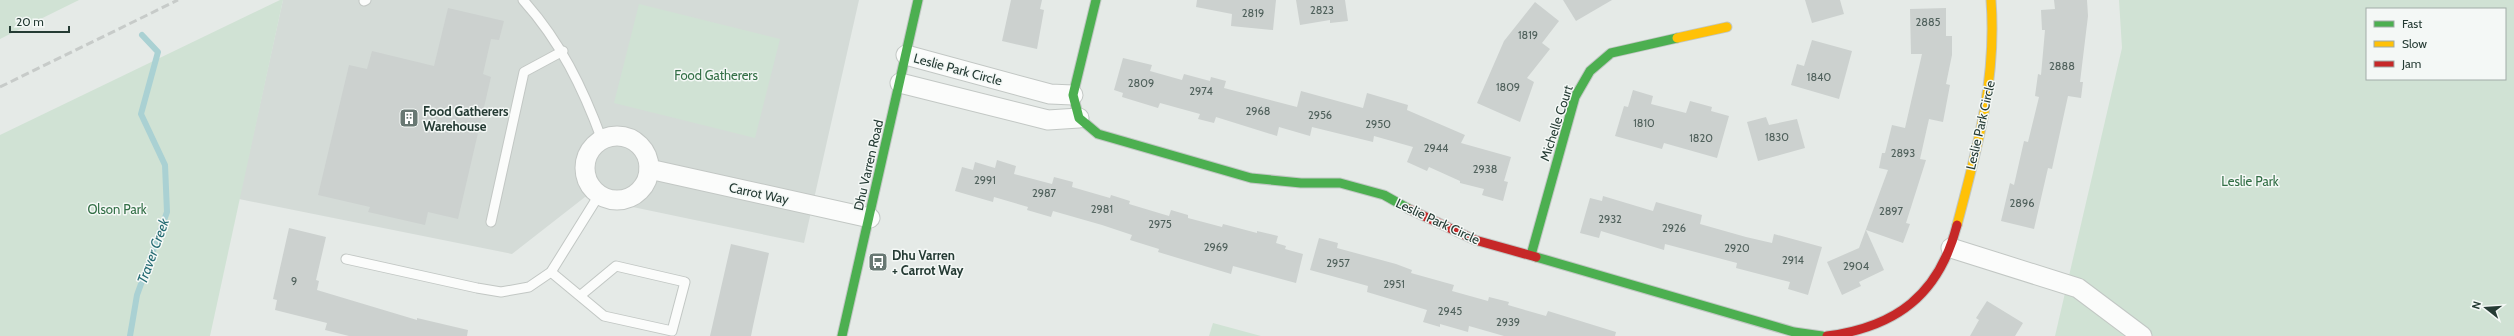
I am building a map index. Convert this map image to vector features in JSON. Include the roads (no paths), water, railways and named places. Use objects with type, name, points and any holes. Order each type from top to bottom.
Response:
[{"type":"street","name":"Dhu Varren Road","points":[[842,336],[870,218],[918,0]]},
{"type":"street","points":[[1079,118],[1073,95],[1096,0]]},
{"type":"street","name":"Leslie Park Circle","points":[[1827,336],[1868,329],[1890,320],[1909,307],[1942,268],[1951,248],[1985,109],[1994,62],[1995,41],[1992,0]]},
{"type":"street","name":"Michelle Court","points":[[1531,255],[1575,97],[1590,71],[1600,61],[1616,52],[1727,27]]},
{"type":"street","name":"Leslie Park Circle","points":[[906,56],[1050,94],[1073,95]]},
{"type":"street","name":"Leslie Park Circle","points":[[900,83],[1048,120],[1079,118],[1098,134],[1250,178],[1301,183],[1340,183],[1384,195],[1431,221],[1475,240],[1794,332],[1822,336]]},
{"type":"street","name":"Leslie Park Circle","points":[[1003,108],[1009,83]]},
{"type":"street","points":[[618,136],[636,142],[643,150],[649,169],[642,187],[627,199],[617,201],[599,195],[591,188],[584,168],[586,158],[591,148],[602,140],[618,136]]},
{"type":"street","name":"Carrot Way","points":[[649,169],[870,218]]},
{"type":"street","points":[[1951,248],[2078,288],[2142,336]]},
{"type":"lane","points":[[524,0],[542,20],[563,51],[578,81],[602,140]]},
{"type":"lane","points":[[491,222],[524,72],[563,51]]},
{"type":"lane","points":[[346,258],[501,292],[529,287],[551,272],[599,195]]},
{"type":"lane","points":[[551,272],[581,295],[604,316],[672,331],[685,282],[616,266],[581,295]]},
{"type":"waterway","name":"Traver Creek","points":[[130,336],[137,295],[167,212],[165,165],[141,114],[158,52],[142,35]]},
{"type":"railway","points":[[0,87],[178,0]]},
{"type":"place","name":"Food Gatherers Warehouse","points":[[409,118]]},
{"type":"place","name":"Dhu Varren + Carrot Way","points":[[878,262]]},
{"type":"park label","name":"Food Gatherers","points":[[716,75]]},
{"type":"park label","name":"Leslie Park","points":[[2250,181]]},
{"type":"park label","name":"Olson Park","points":[[117,209]]}]
